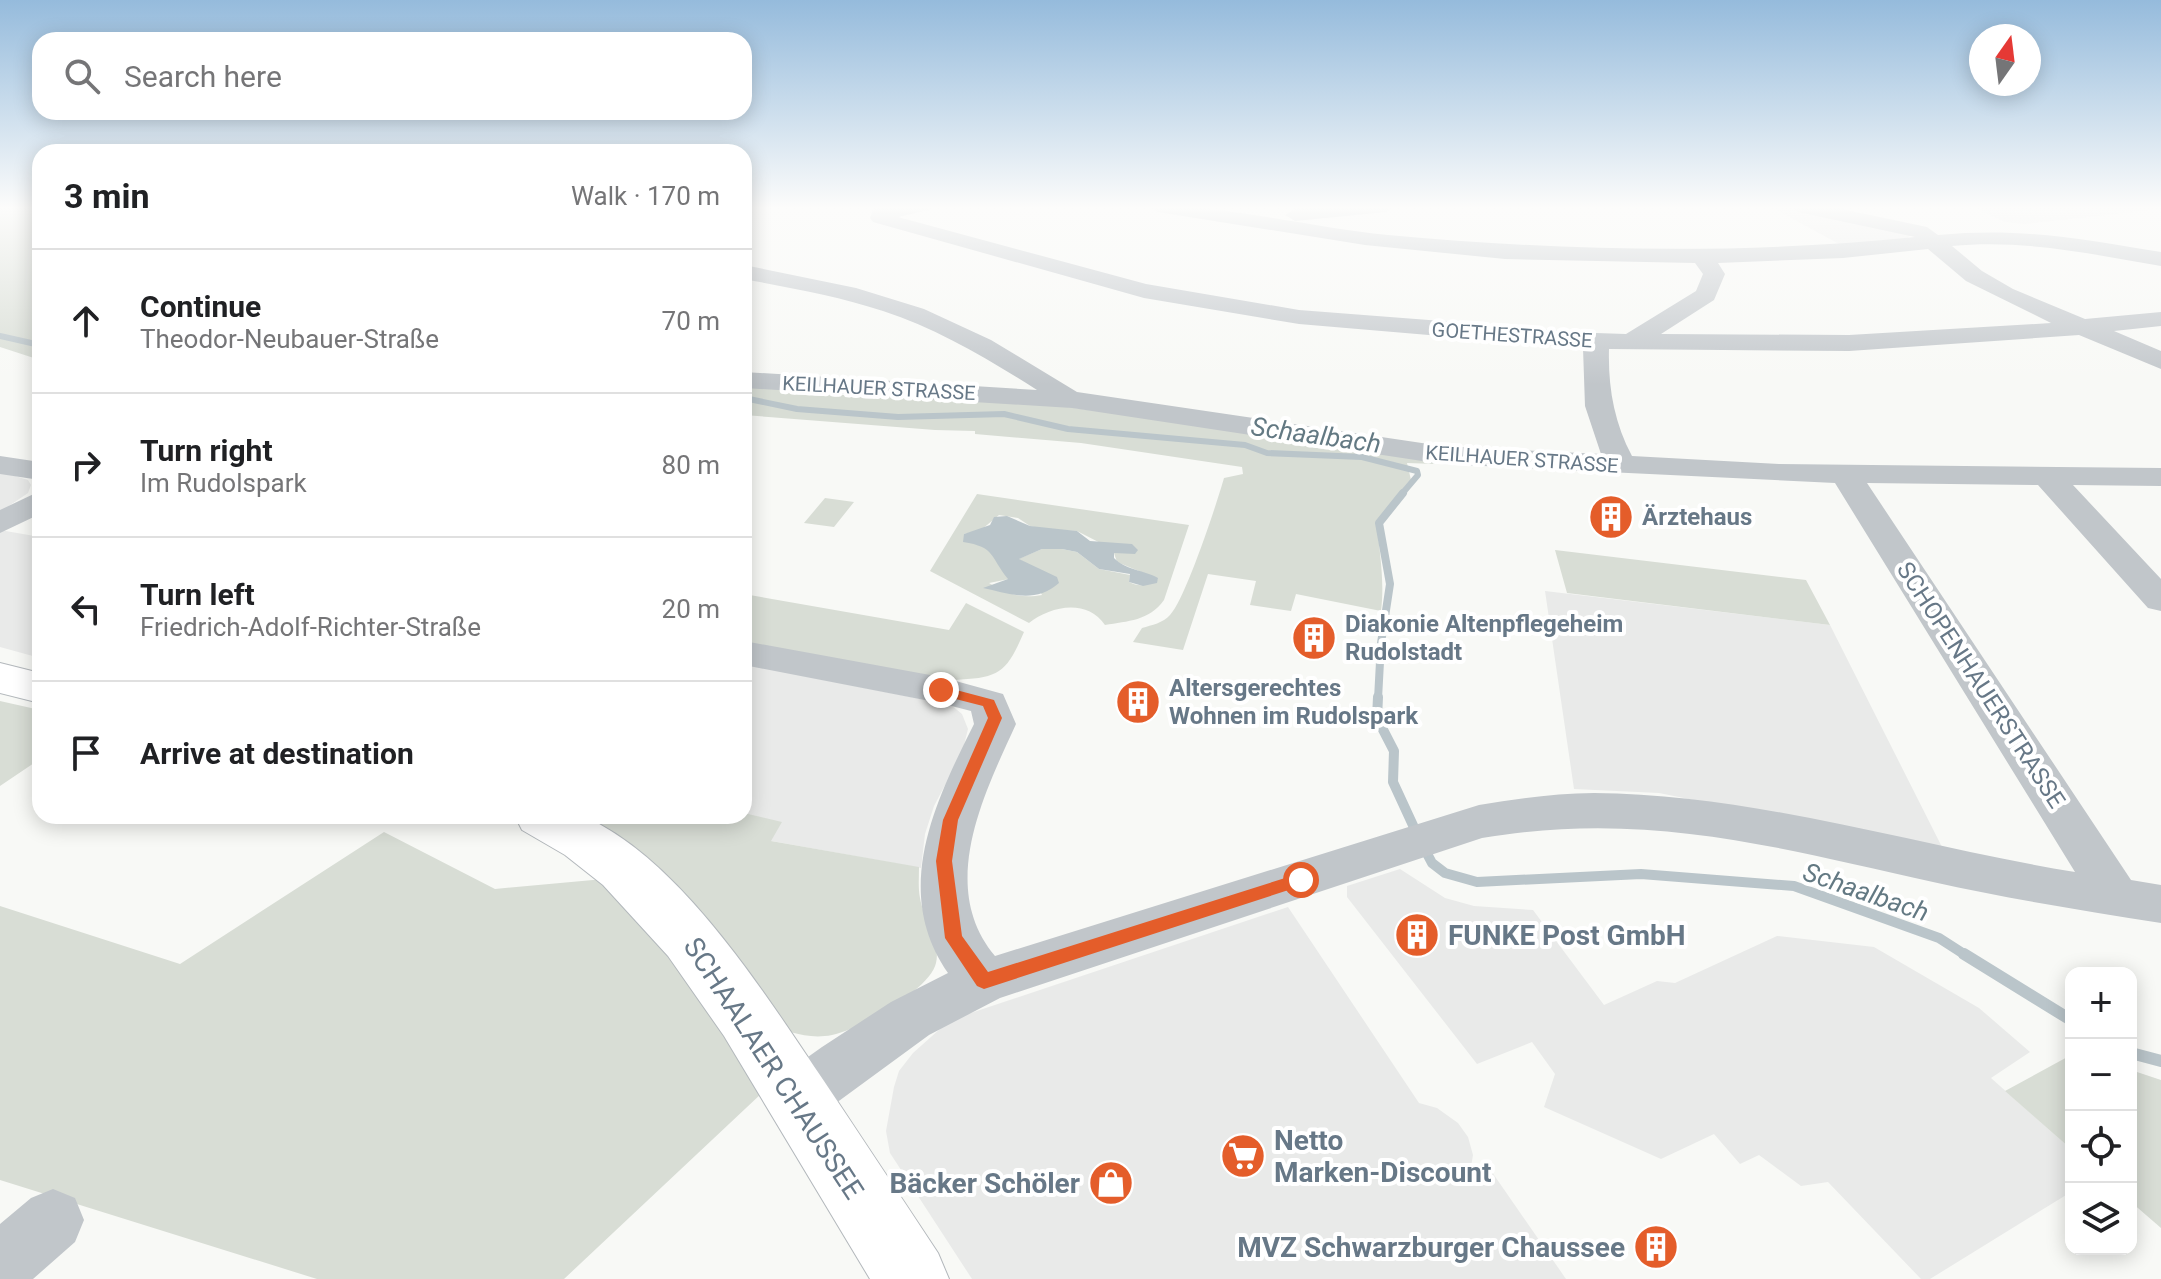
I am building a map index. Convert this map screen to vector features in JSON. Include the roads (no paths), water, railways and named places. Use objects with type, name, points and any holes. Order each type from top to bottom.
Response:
[{"type":"main road","points":[[0,678],[32,686]]},
{"type":"main road","name":"SCHAALAER CHAUSSEE","points":[[555,824],[586,841],[660,902],[703,953],[912,1279]]},
{"type":"street","name":"GOETHESTRASSE","points":[[1048,266],[1144,291],[1224,307],[1366,324],[1596,341],[1912,341],[2161,319]]},
{"type":"street","points":[[1630,342],[1706,295],[1714,274],[1708,266]]},
{"type":"street","points":[[1965,266],[1987,284],[2080,328],[2161,361]]},
{"type":"street","points":[[752,274],[843,291],[895,307],[965,338],[1072,400]]},
{"type":"street","points":[[1596,341],[1593,389],[1604,430],[1622,466]]},
{"type":"street","name":"KEILHAUER STRASSE","points":[[752,380],[1072,400],[1442,455],[1622,466],[1845,474],[2161,477]]},
{"type":"street","points":[[0,465],[32,470]]},
{"type":"street","name":"SCHOPENHAUERSTRASSE","points":[[1845,474],[2139,901]]},
{"type":"street","points":[[2047,476],[2161,600]]},
{"type":"street","points":[[16,522],[32,508]]},
{"type":"street","points":[[752,655],[941,690],[989,703],[995,724],[951,820],[944,861],[954,938],[984,981]]},
{"type":"street","points":[[797,1098],[895,1026],[941,998],[984,981],[1440,834],[1517,813],[1565,809],[1678,812],[1985,876],[2139,901]]},
{"type":"street","points":[[0,1266],[53,1220]]},
{"type":"waterway","name":"Schaalbach","points":[[0,336],[32,343]]},
{"type":"waterway","name":"Schaalbach","points":[[752,400],[797,409],[898,417],[1004,414],[1068,429],[1245,445],[1267,453],[1362,457],[1417,471],[1418,475],[1401,495]]},
{"type":"waterway","name":"Schaalbach","points":[[1378,699],[1381,643],[1390,584],[1379,523],[1403,493]]},
{"type":"waterway","name":"Schaalbach","points":[[1378,697],[1377,718],[1394,751],[1393,782],[1417,834]]},
{"type":"waterway","name":"Schaalbach","points":[[1423,846],[1432,863],[1445,873],[1477,882],[1641,874],[1794,886],[1939,938],[1967,956]]},
{"type":"waterway","name":"Schaalbach","points":[[1964,954],[2065,1016]]},
{"type":"waterway","name":"Schaalbach","points":[[2137,1055],[2161,1061]]},
{"type":"place","name":"Ärztehaus","points":[[1611,517]]},
{"type":"place","name":"Diakonie Altenpflegeheim Rudolstadt","points":[[1314,638]]},
{"type":"place","name":"Altersgerechtes Wohnen im Rudolspark","points":[[1138,702]]},
{"type":"place","name":"FUNKE Post GmbH","points":[[1417,935]]},
{"type":"place","name":"Netto Marken-Discount","points":[[1243,1156]]},
{"type":"place","name":"Bäcker Schöler","points":[[1111,1183]]},
{"type":"place","name":"MVZ Schwarzburger Chaussee","points":[[1656,1247]]}]
